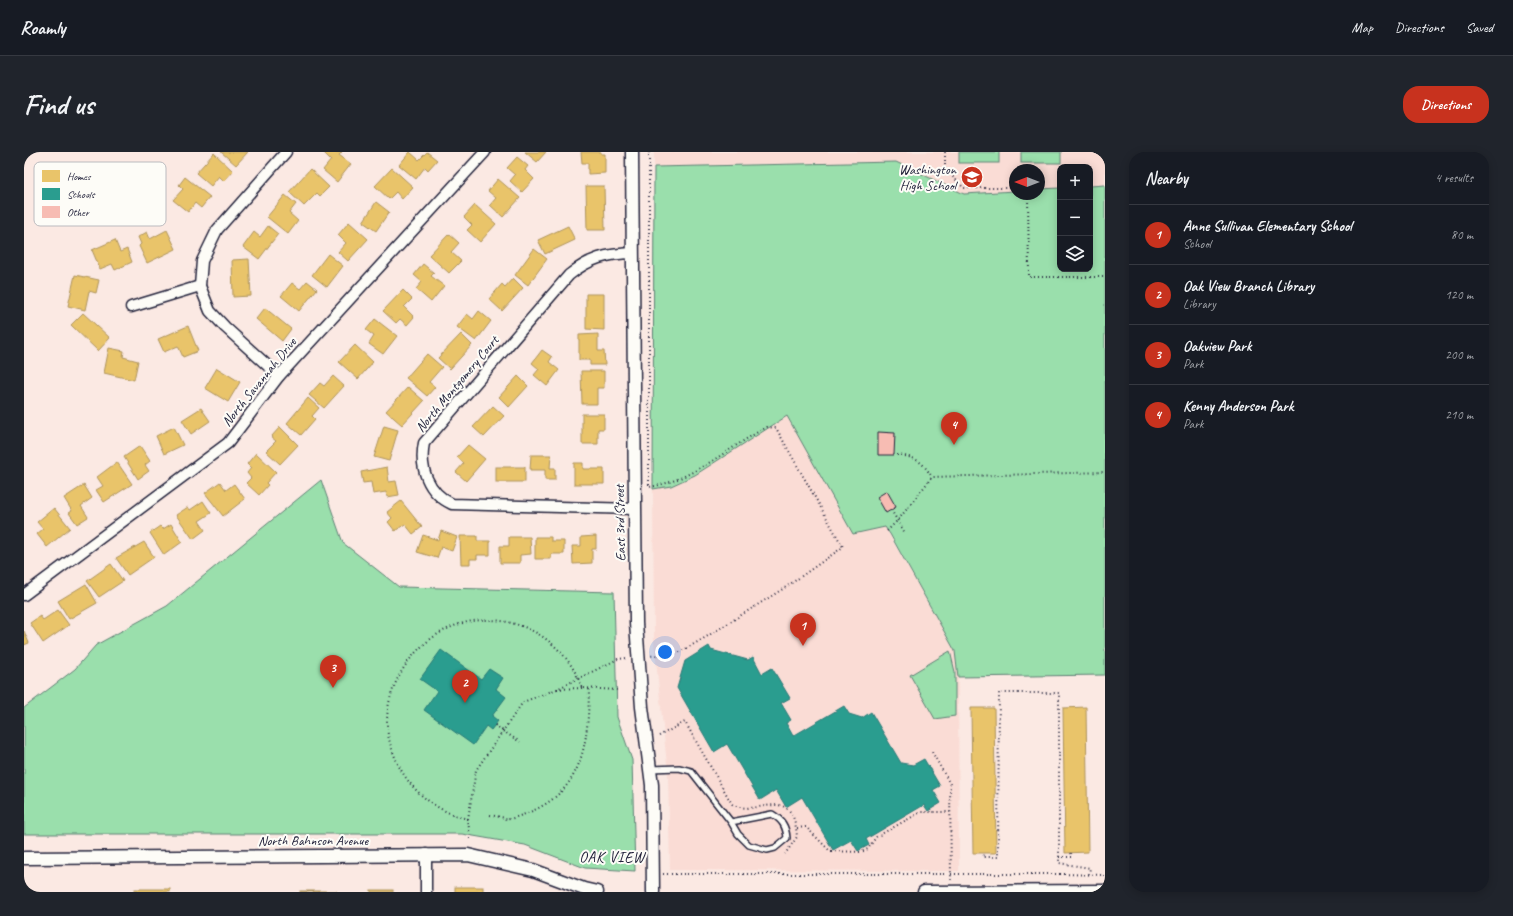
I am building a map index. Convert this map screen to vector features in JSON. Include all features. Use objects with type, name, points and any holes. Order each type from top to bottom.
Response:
[{"type":"street","points":[[279,376],[215,316],[210,310],[200,286],[202,261],[217,230],[286,152]]},
{"type":"street","name":"North Savannah Drive","points":[[24,595],[228,443],[279,376],[485,152]]},
{"type":"street","name":"East 3rd Street","points":[[632,152],[636,623],[642,707],[650,769],[654,821],[653,892]]},
{"type":"street","name":"North Montgomery Court","points":[[633,253],[604,255],[583,264],[569,275],[424,443],[422,464],[429,484],[443,500],[452,504],[634,509]]},
{"type":"street","points":[[131,307],[200,286]]},
{"type":"street","points":[[426,854],[426,892]]},
{"type":"street","name":"North Bahnson Avenue","points":[[24,858],[426,854],[468,855],[533,870],[584,889],[597,892]]},
{"type":"street","points":[[924,892],[1105,891]]},
{"type":"lane","points":[[650,769],[679,768],[691,772],[731,822],[738,834],[749,845],[767,850],[775,848],[786,838],[786,830],[783,824],[772,814],[731,822]]},
{"type":"path","points":[[470,839],[468,819],[476,770],[522,702],[557,689],[618,659],[678,653],[786,587],[844,547],[776,428],[767,427],[695,470],[662,485],[650,487],[649,152]]},
{"type":"path","points":[[945,152],[945,169],[964,188],[1009,188]]},
{"type":"path","points":[[1028,200],[1030,278],[1105,277]]},
{"type":"path","points":[[897,455],[911,456],[924,464],[932,477]]},
{"type":"path","points":[[887,531],[932,477],[1105,472]]},
{"type":"path","points":[[891,510],[905,533]]},
{"type":"path","points":[[468,819],[455,816],[442,810],[420,794],[402,772],[391,745],[387,724],[389,704],[395,684],[409,659],[431,638],[446,630],[473,621],[502,621],[529,629],[552,643],[565,657],[578,678],[582,688]]},
{"type":"path","points":[[557,689],[582,688],[619,690]]},
{"type":"path","points":[[490,815],[505,818],[506,820],[526,814],[542,807],[564,788],[576,770],[585,746],[588,726],[589,689]]},
{"type":"path","points":[[984,855],[983,858],[998,857],[999,693],[1059,693],[1059,863],[1090,868],[1090,874]]},
{"type":"path","points":[[659,736],[685,722],[732,804],[739,808],[780,805],[790,811],[797,828],[798,837],[785,854]]},
{"type":"path","points":[[495,726],[520,742]]},
{"type":"path","points":[[932,752],[950,784],[951,874]]},
{"type":"path","points":[[797,828],[806,827],[830,851],[840,853],[861,852],[868,849],[876,837],[921,812],[950,812]]},
{"type":"path","points":[[1059,857],[1072,857],[1071,853]]},
{"type":"path","points":[[653,874],[1105,874]]},
{"type":"path","points":[[1047,874],[1060,874]]},
{"type":"shaded area","name":"Washington High School","points":[[654,152],[1105,152],[1105,185],[1093,186],[1093,164],[1057,164],[1057,188],[1045,189],[1045,164],[1009,164],[1009,191],[964,194],[896,162],[654,167]]},
{"type":"shaded area","points":[[787,416],[853,534],[885,527],[955,651],[958,677],[959,871],[670,870],[668,774],[654,642],[653,489],[671,486],[695,475]]},
{"type":"green space","points":[[959,152],[999,152],[999,163],[959,163]]},
{"type":"green space","points":[[1021,152],[1061,152],[1061,163],[1021,163]]},
{"type":"green space","points":[[896,162],[964,194],[1009,191],[1009,200],[1045,200],[1045,189],[1057,188],[1057,272],[1093,272],[1093,186],[1105,185],[1105,675],[958,677],[955,651],[890,534],[885,527],[853,534],[787,416],[695,475],[671,486],[653,489],[654,167]]},
{"type":"green space","points":[[321,480],[343,543],[399,587],[614,592],[617,717],[632,760],[635,871],[585,868],[525,845],[462,834],[24,834],[24,708],[75,669],[96,645],[167,606]]},
{"type":"green space","points":[[950,651],[955,672],[955,716],[935,719],[910,675]]},
{"type":"building: Homes","points":[[221,152],[248,152],[236,165]]},
{"type":"building: Homes","points":[[323,152],[342,152],[339,155],[351,164],[337,182],[323,170],[331,160]]},
{"type":"building: Homes","points":[[410,152],[419,160],[427,152],[437,160],[428,170],[425,167],[416,179],[399,165]]},
{"type":"building: Homes","points":[[525,152],[546,152],[537,162]]},
{"type":"building: Homes","points":[[581,152],[601,152],[601,154],[605,154],[605,173],[588,174],[588,163],[582,163]]},
{"type":"building: Homes","points":[[214,153],[233,171],[224,181],[219,176],[211,186],[196,173]]},
{"type":"building: Homes","points":[[517,157],[528,166],[525,170],[534,179],[522,192],[510,181],[515,175],[507,168]]},
{"type":"building: Homes","points":[[392,168],[413,187],[402,199],[396,192],[389,199],[375,186]]},
{"type":"building: Homes","points":[[310,169],[329,187],[320,196],[317,193],[304,206],[289,192]]},
{"type":"building: Homes","points":[[185,177],[210,197],[201,208],[195,203],[188,212],[173,200],[183,189],[179,185]]},
{"type":"building: Homes","points":[[498,179],[520,198],[503,217],[490,205],[496,198],[488,191]]},
{"type":"building: Homes","points":[[586,186],[604,186],[605,230],[587,230]]},
{"type":"building: Homes","points":[[285,195],[296,204],[289,213],[298,221],[288,234],[267,217]]},
{"type":"building: Homes","points":[[376,202],[389,212],[376,231],[363,222]]},
{"type":"building: Homes","points":[[475,205],[496,224],[480,242],[467,230],[472,225],[464,217]]},
{"type":"building: Homes","points":[[349,222],[368,239],[348,261],[338,252],[346,243],[338,235]]},
{"type":"building: Homes","points":[[268,226],[278,234],[259,259],[243,247],[254,232],[260,237]]},
{"type":"building: Homes","points":[[568,226],[575,240],[545,254],[538,240]]},
{"type":"building: Homes","points":[[167,230],[176,249],[147,263],[139,246],[141,244],[138,237],[147,232],[150,239]]},
{"type":"building: Homes","points":[[449,234],[459,243],[451,252],[461,261],[449,273],[429,255]]},
{"type":"building: Homes","points":[[115,240],[120,252],[127,249],[132,262],[115,270],[112,264],[100,269],[92,250]]},
{"type":"building: Homes","points":[[534,249],[547,259],[528,285],[515,275]]},
{"type":"building: Homes","points":[[328,254],[343,266],[327,287],[312,275]]},
{"type":"building: Homes","points":[[249,259],[251,296],[233,297],[232,260]]},
{"type":"building: Homes","points":[[423,264],[434,273],[431,276],[444,286],[431,302],[416,289],[422,282],[414,275]]},
{"type":"building: Homes","points":[[75,275],[99,280],[96,293],[89,291],[85,310],[68,306]]},
{"type":"building: Homes","points":[[513,278],[523,288],[502,311],[489,299],[502,284],[505,287]]},
{"type":"building: Homes","points":[[307,281],[317,289],[299,311],[281,296],[292,283],[300,289]]},
{"type":"building: Homes","points":[[403,290],[412,299],[404,307],[414,317],[407,325],[400,319],[396,323],[383,311]]},
{"type":"building: Homes","points":[[586,294],[604,294],[604,330],[586,329]]},
{"type":"building: Homes","points":[[265,308],[291,329],[282,341],[256,319]]},
{"type":"building: Homes","points":[[479,311],[491,321],[476,341],[457,327],[467,314],[473,319]]},
{"type":"building: Homes","points":[[83,313],[110,338],[98,351],[71,325]]},
{"type":"building: Homes","points":[[375,319],[397,336],[383,354],[369,344],[374,336],[366,330]]},
{"type":"building: Homes","points":[[188,326],[198,351],[183,357],[178,346],[164,352],[158,339]]},
{"type":"building: Homes","points":[[461,334],[472,345],[450,369],[438,358]]},
{"type":"building: Homes","points":[[598,334],[598,351],[604,351],[605,365],[590,365],[590,360],[579,360],[579,335]]},
{"type":"building: Homes","points":[[355,345],[373,362],[358,379],[339,362]]},
{"type":"building: Homes","points":[[109,348],[124,351],[123,357],[138,361],[134,380],[104,373]]},
{"type":"building: Homes","points":[[542,350],[552,357],[549,362],[559,370],[547,386],[534,375],[539,369],[532,363]]},
{"type":"building: Homes","points":[[427,354],[442,367],[429,382],[435,387],[427,396],[406,378]]},
{"type":"building: Homes","points":[[217,368],[240,382],[228,402],[205,388]]},
{"type":"building: Homes","points":[[581,371],[604,371],[604,388],[597,388],[597,404],[582,404]]},
{"type":"building: Homes","points":[[333,376],[344,386],[324,408],[309,395],[320,383],[324,386]]},
{"type":"building: Homes","points":[[518,376],[528,386],[509,407],[499,397]]},
{"type":"building: Homes","points":[[408,387],[424,401],[402,425],[386,411]]},
{"type":"building: Homes","points":[[308,398],[319,408],[312,416],[315,419],[301,435],[287,423]]},
{"type":"building: Homes","points":[[493,406],[504,416],[484,437],[473,427]]},
{"type":"building: Homes","points":[[201,408],[210,421],[191,434],[182,420]]},
{"type":"building: Homes","points":[[582,414],[604,414],[604,429],[598,429],[598,444],[582,444]]},
{"type":"building: Homes","points":[[384,426],[398,430],[389,461],[374,457]]},
{"type":"building: Homes","points":[[174,427],[183,445],[164,454],[156,436]]},
{"type":"building: Homes","points":[[280,427],[298,445],[280,464],[266,451],[276,441],[271,437]]},
{"type":"building: Homes","points":[[468,445],[485,459],[466,481],[456,472],[464,463],[457,457]]},
{"type":"building: Homes","points":[[140,446],[150,461],[145,465],[149,471],[138,479],[124,457]]},
{"type":"building: Homes","points":[[256,453],[276,472],[266,483],[268,485],[259,495],[246,483],[251,478],[247,473],[251,468],[247,464]]},
{"type":"building: Homes","points":[[531,455],[551,455],[550,468],[555,468],[555,480],[545,480],[545,470],[530,470]]},
{"type":"building: Homes","points":[[117,462],[132,484],[104,502],[96,490],[103,486],[97,477]]},
{"type":"building: Homes","points":[[574,463],[583,463],[583,469],[604,469],[604,484],[574,484]]},
{"type":"building: Homes","points":[[387,467],[389,482],[396,481],[399,495],[387,497],[386,492],[373,494],[371,482],[363,483],[361,472]]},
{"type":"building: Homes","points":[[496,467],[525,467],[525,482],[496,482]]},
{"type":"building: Homes","points":[[220,482],[226,490],[234,484],[245,499],[223,516],[205,493]]},
{"type":"building: Homes","points":[[84,485],[92,498],[81,506],[88,517],[77,524],[69,513],[72,511],[64,498]]},
{"type":"building: Homes","points":[[203,501],[211,513],[199,521],[205,530],[193,539],[176,515],[188,507],[190,510]]},
{"type":"building: Homes","points":[[401,501],[422,527],[413,534],[405,524],[395,531],[388,522],[392,518],[387,512]]},
{"type":"building: Homes","points":[[54,508],[70,528],[47,547],[37,534],[43,529],[37,522]]},
{"type":"building: Homes","points":[[171,524],[182,542],[164,555],[150,533],[160,526],[163,529]]},
{"type":"building: Homes","points":[[441,531],[457,537],[452,551],[441,547],[437,558],[417,552],[423,535],[438,540]]},
{"type":"building: Homes","points":[[460,536],[477,536],[477,541],[490,541],[490,555],[477,555],[477,559],[470,559],[470,564],[461,564]]},
{"type":"building: Homes","points":[[596,536],[596,549],[592,549],[592,563],[573,564],[572,546],[581,546],[581,537]]},
{"type":"building: Homes","points":[[509,537],[530,537],[531,554],[520,555],[520,563],[500,563],[500,546],[509,546]]},
{"type":"building: Homes","points":[[535,537],[551,537],[551,541],[564,541],[564,554],[551,554],[551,559],[535,559]]},
{"type":"building: Homes","points":[[144,542],[154,557],[128,575],[116,558]]},
{"type":"building: Homes","points":[[111,564],[123,581],[99,597],[87,581]]},
{"type":"building: Homes","points":[[86,584],[97,603],[69,619],[58,601]]},
{"type":"building: Homes","points":[[58,610],[69,625],[43,643],[30,623],[40,616],[43,620]]},
{"type":"building: Homes","points":[[24,631],[29,643],[24,645]]},
{"type":"building: Homes","points":[[1086,707],[1088,852],[1065,853],[1063,708]]},
{"type":"building: Homes","points":[[971,708],[994,708],[996,853],[973,853]]},
{"type":"building: Homes","points":[[455,887],[483,887],[483,892],[455,892]]},
{"type":"building: Homes","points":[[135,889],[170,889],[170,892],[135,892]]},
{"type":"building: Homes","points":[[371,890],[393,890],[393,892],[371,892]]},
{"type":"building: Homes","points":[[336,891],[336,892],[300,892]]},
{"type":"building: Schools","points":[[709,646],[711,650],[748,660],[753,657],[762,674],[772,668],[790,698],[781,703],[791,720],[786,723],[793,736],[844,706],[849,714],[862,718],[871,712],[901,763],[913,765],[924,759],[940,786],[933,790],[941,803],[928,811],[924,805],[866,839],[869,845],[858,851],[851,840],[833,850],[802,797],[786,807],[776,790],[760,800],[727,744],[714,752],[677,688],[685,661]]},
{"type":"building: Schools","points":[[441,650],[481,679],[489,669],[503,678],[496,689],[506,697],[492,716],[498,721],[491,730],[486,726],[473,745],[424,710],[437,691],[420,679]]},
{"type":"building: Other","points":[[878,432],[895,433],[894,455],[878,455]]},
{"type":"building: Other","points":[[887,491],[896,507],[886,513],[877,497]]},
{"type":"place","name":"Washington High School","points":[[972,177]]},
{"type":"place","name":"Kenny Anderson Park","points":[[954,445]]},
{"type":"place","name":"Anne Sullivan Elementary School","points":[[803,646]]},
{"type":"place","name":"Oakview Park","points":[[333,688]]},
{"type":"place","name":"Oak View Branch Library","points":[[465,703]]},
{"type":"district","name":"OAK VIEW","points":[[612,857]]}]
